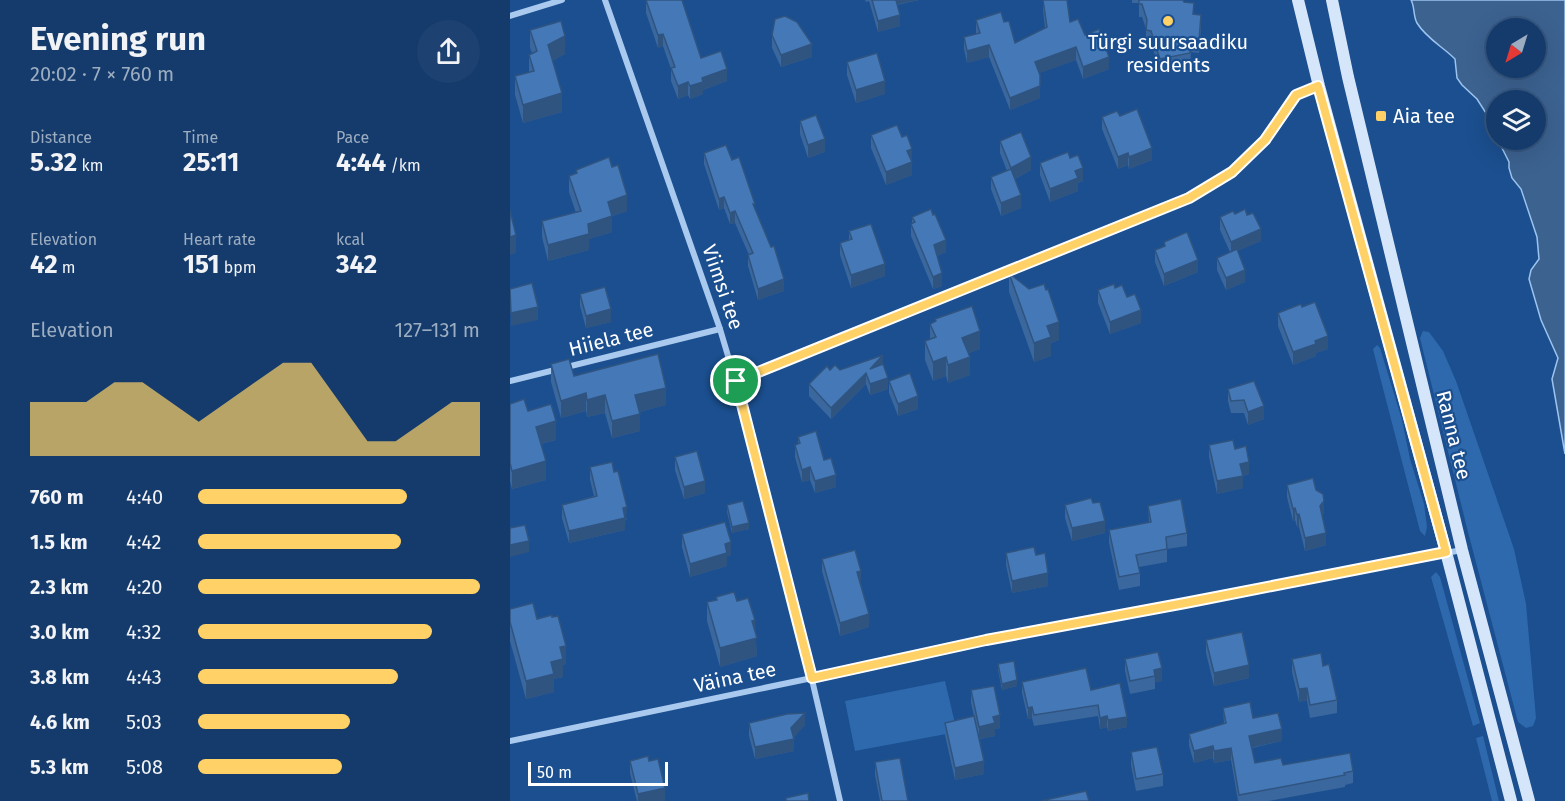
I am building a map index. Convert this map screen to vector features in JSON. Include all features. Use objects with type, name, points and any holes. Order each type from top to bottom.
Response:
[{"type":"main road","name":"Ranna tee","points":[[1298,0],[1318,86],[1446,552],[1511,801]]},
{"type":"main road","name":"Ranna tee","points":[[1332,0],[1348,77],[1462,549],[1529,801]]},
{"type":"street","points":[[510,16],[562,0]]},
{"type":"street","name":"Viimsi tee","points":[[605,0],[736,381],[812,678],[840,801]]},
{"type":"street","points":[[736,381],[1189,198],[1232,172],[1265,140],[1296,95],[1318,86]]},
{"type":"street","name":"Hiiela tee","points":[[510,381],[720,329]]},
{"type":"street","name":"Väina tee","points":[[510,741],[986,640],[1462,549]]},
{"type":"shaded area","points":[[1411,0],[1565,0],[1565,454],[1552,379],[1558,358],[1541,320],[1529,279],[1531,270],[1539,259],[1537,237],[1521,189],[1512,178],[1509,162],[1503,150],[1546,150],[1546,90],[1486,90],[1486,113],[1477,99],[1457,78],[1455,59],[1430,38],[1417,23]]},
{"type":"shaded area","points":[[1423,331],[1429,332],[1443,351],[1456,381],[1514,549],[1526,604],[1536,718],[1533,726],[1526,728],[1518,722],[1468,532],[1420,338]]},
{"type":"shaded area","points":[[1377,345],[1380,348],[1402,420],[1410,459],[1424,504],[1427,527],[1425,536],[1420,531],[1379,373],[1373,349]]},
{"type":"shaded area","points":[[1436,572],[1440,577],[1480,723],[1473,726],[1431,577]]},
{"type":"shaded area","points":[[945,681],[957,732],[855,751],[845,701]]},
{"type":"shaded area","points":[[1483,736],[1499,801],[1492,801],[1476,738]]},
{"type":"building","points":[[646,0],[682,0],[701,58],[721,51],[727,69],[702,78],[703,82],[690,86],[688,82],[678,86],[671,68],[675,67],[663,34],[658,35]]},
{"type":"building","points":[[872,0],[896,0],[900,15],[878,21]]},
{"type":"building","points":[[1043,0],[1067,0],[1070,22],[1078,19],[1085,35],[1099,29],[1109,57],[1083,67],[1076,47],[1035,62],[1040,75],[1040,86],[1010,98],[989,45],[967,51],[964,37],[980,33],[976,20],[1001,12],[1004,22],[1009,21],[1015,43],[1047,27]]},
{"type":"building","points":[[1139,0],[1183,0],[1194,3],[1193,14],[1201,15],[1199,41],[1191,40],[1190,53],[1160,59],[1151,31],[1146,30],[1147,20]]},
{"type":"building","points":[[785,16],[797,22],[812,44],[781,55],[772,35],[775,19]]},
{"type":"building","points":[[561,21],[565,36],[548,45],[562,93],[523,105],[515,76],[534,71],[529,55],[537,51],[530,30]]},
{"type":"building","points":[[877,53],[885,81],[856,90],[847,62]]},
{"type":"building","points":[[1137,109],[1152,148],[1129,157],[1128,153],[1118,157],[1102,117],[1117,111],[1120,116]]},
{"type":"building","points":[[816,115],[825,139],[808,145],[800,121]]},
{"type":"building","points":[[897,125],[902,137],[907,135],[912,149],[907,151],[912,162],[886,172],[871,135]]},
{"type":"building","points":[[1021,132],[1031,157],[1011,168],[1000,141]]},
{"type":"building","points":[[726,145],[732,160],[739,157],[755,204],[753,204],[771,247],[774,246],[784,279],[758,289],[748,255],[753,253],[735,211],[730,213],[724,197],[719,199],[704,153]]},
{"type":"building","points":[[1068,152],[1070,158],[1078,155],[1083,168],[1075,171],[1078,178],[1050,189],[1040,163]]},
{"type":"building","points":[[609,157],[612,167],[618,165],[627,195],[608,202],[612,216],[588,224],[589,234],[548,245],[542,221],[581,211],[569,176],[577,173],[576,170]]},
{"type":"building","points":[[1011,169],[1021,195],[1001,203],[991,177]]},
{"type":"building","points":[[931,209],[946,240],[934,245],[942,273],[933,277],[911,224],[915,222],[912,217]]},
{"type":"building","points":[[1245,209],[1247,215],[1253,213],[1261,229],[1231,242],[1220,217]]},
{"type":"building","points":[[510,211],[516,235],[510,237]]},
{"type":"building","points":[[871,224],[885,264],[851,275],[840,243],[852,239],[849,231]]},
{"type":"building","points":[[1187,232],[1198,260],[1164,274],[1155,250],[1165,246],[1164,242]]},
{"type":"building","points":[[1237,249],[1245,270],[1226,278],[1217,258]]},
{"type":"building","points":[[1009,273],[1029,289],[1044,284],[1046,290],[1048,289],[1059,322],[1047,326],[1051,337],[1034,343]]},
{"type":"building","points":[[532,283],[538,307],[511,313],[510,289]]},
{"type":"building","points":[[1114,284],[1115,288],[1122,285],[1127,297],[1135,294],[1141,310],[1110,322],[1098,290]]},
{"type":"building","points":[[605,287],[611,309],[586,316],[580,294]]},
{"type":"building","points":[[1315,302],[1328,336],[1315,341],[1316,344],[1293,352],[1278,313],[1301,304],[1302,307]]},
{"type":"building","points":[[972,306],[980,331],[962,338],[970,357],[948,365],[946,357],[933,362],[925,341],[936,337],[930,324],[936,321],[935,319]]},
{"type":"building","points":[[658,354],[666,388],[635,395],[640,414],[612,421],[605,395],[587,400],[586,393],[561,401],[551,364],[569,359],[574,376]]},
{"type":"building","points":[[883,355],[870,369],[883,364],[888,378],[870,384],[866,373],[831,408],[809,384],[827,366],[830,370],[835,365],[840,370]]},
{"type":"building","points":[[910,373],[918,396],[898,404],[889,381]]},
{"type":"building","points":[[1254,381],[1264,406],[1248,412],[1244,400],[1231,401],[1228,389]]},
{"type":"building","points":[[524,399],[528,411],[551,404],[556,421],[536,427],[546,461],[512,471],[510,404]]},
{"type":"building","points":[[816,431],[824,460],[831,458],[836,475],[815,481],[810,467],[802,470],[795,445],[800,443],[798,437]]},
{"type":"building","points":[[1233,440],[1235,449],[1246,446],[1249,462],[1240,464],[1243,476],[1217,481],[1209,445]]},
{"type":"building","points":[[697,451],[705,481],[684,487],[675,457]]},
{"type":"building","points":[[612,462],[614,472],[618,471],[627,507],[623,508],[625,518],[569,531],[562,505],[597,496],[590,467]]},
{"type":"building","points":[[1313,478],[1316,490],[1323,494],[1324,501],[1320,506],[1326,533],[1305,538],[1299,514],[1297,515],[1295,508],[1293,509],[1287,485]]},
{"type":"building","points":[[1091,498],[1093,503],[1100,502],[1105,521],[1072,528],[1065,505]]},
{"type":"building","points":[[1181,499],[1187,533],[1166,537],[1167,549],[1136,555],[1140,573],[1119,577],[1109,530],[1151,522],[1148,506]]},
{"type":"building","points":[[743,501],[749,523],[732,527],[727,505]]},
{"type":"building","points":[[725,522],[731,542],[725,544],[727,553],[690,564],[682,534]]},
{"type":"building","points":[[525,525],[529,541],[510,545],[510,528]]},
{"type":"building","points":[[1034,547],[1036,555],[1045,553],[1048,573],[1012,581],[1006,553]]},
{"type":"building","points":[[855,550],[861,571],[857,572],[869,614],[840,623],[822,559]]},
{"type":"building","points":[[734,592],[737,601],[748,598],[755,620],[752,621],[757,638],[720,648],[707,602]]},
{"type":"building","points":[[533,603],[537,619],[552,615],[552,617],[558,616],[566,646],[560,647],[563,659],[551,662],[554,674],[526,681],[510,622],[510,609]]},
{"type":"building","points":[[1242,632],[1249,665],[1214,673],[1206,640]]},
{"type":"building","points":[[1158,652],[1162,668],[1154,670],[1155,676],[1130,681],[1125,659]]},
{"type":"building","points":[[1321,653],[1323,666],[1329,664],[1337,700],[1310,705],[1307,688],[1299,689],[1292,659]]},
{"type":"building","points":[[1014,661],[1017,680],[1002,684],[998,664]]},
{"type":"building","points":[[1086,668],[1091,690],[1120,683],[1127,717],[1108,720],[1107,716],[1100,718],[1098,705],[1034,715],[1032,707],[1028,708],[1022,682]]},
{"type":"building","points":[[994,686],[1000,715],[993,717],[995,723],[979,727],[971,690]]},
{"type":"building","points":[[1250,702],[1253,718],[1278,713],[1282,729],[1249,736],[1255,763],[1281,758],[1283,765],[1350,753],[1353,771],[1344,773],[1345,775],[1239,795],[1231,748],[1214,751],[1213,746],[1194,751],[1189,734],[1226,723],[1223,708]]},
{"type":"building","points":[[805,713],[791,728],[794,739],[755,747],[749,723],[787,714]]},
{"type":"building","points":[[974,716],[984,761],[955,768],[945,723]]},
{"type":"building","points":[[1157,747],[1163,774],[1136,779],[1131,752]]},
{"type":"building","points":[[648,756],[649,761],[658,759],[665,788],[638,794],[630,761]]},
{"type":"building","points":[[900,758],[908,801],[882,801],[875,762]]},
{"type":"building","points":[[1086,791],[1089,801],[1041,801]]},
{"type":"building","points":[[808,793],[809,801],[786,801],[786,798]]},
{"type":"place","name":"Türgi suursaadiku residents","points":[[1168,21]]},
{"type":"place","name":"Aia tee","points":[[1381,116]]},
{"type":"route","points":[[1318,86],[1446,552],[986,640],[812,678],[736,381],[1189,198],[1232,172],[1265,140],[1296,95],[1318,86]]}]
